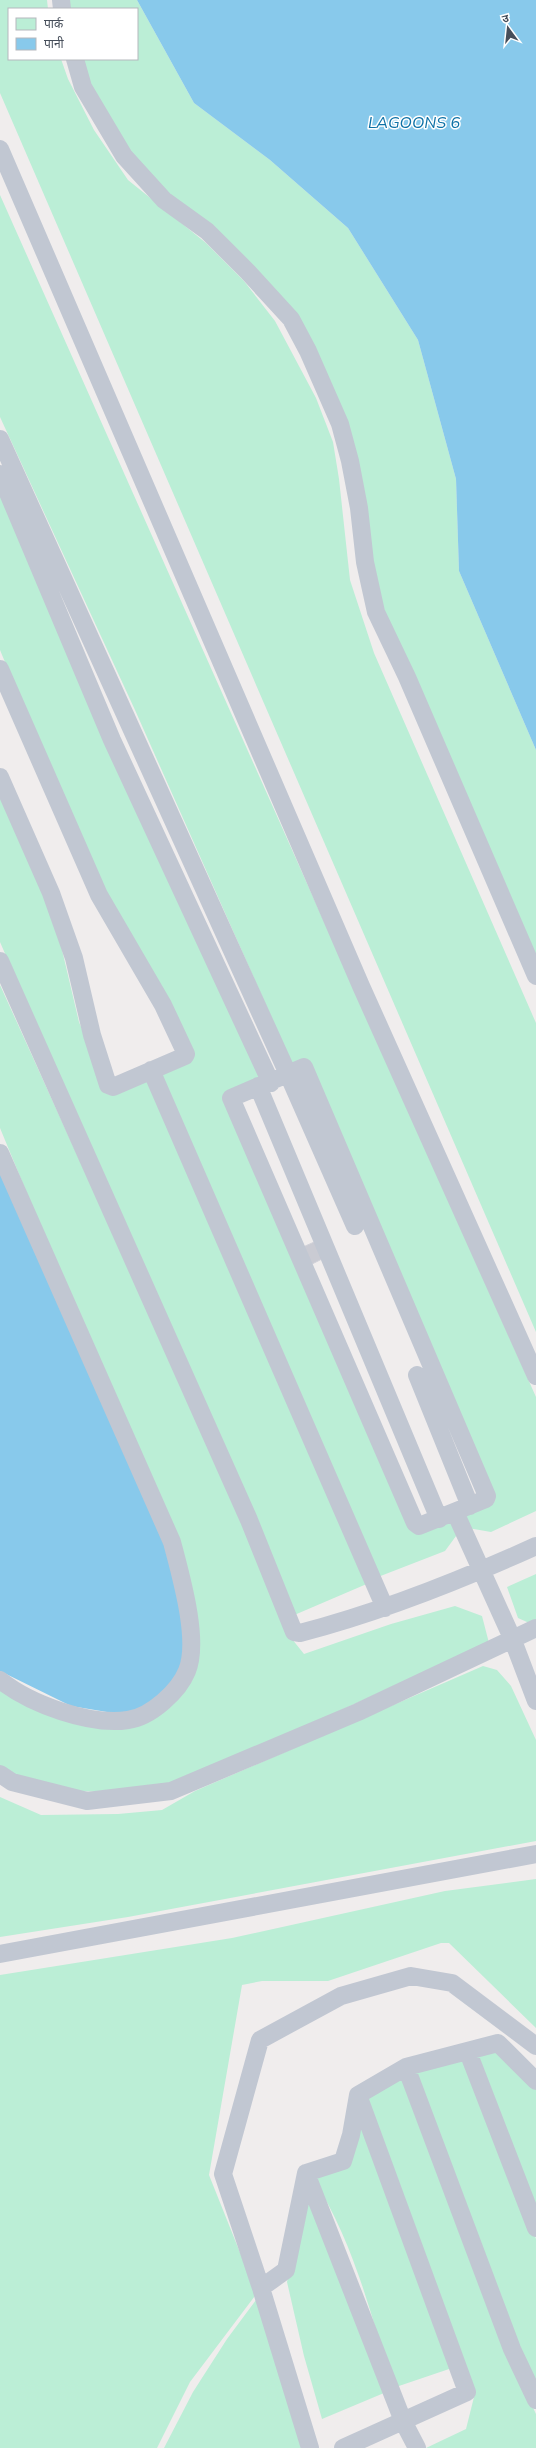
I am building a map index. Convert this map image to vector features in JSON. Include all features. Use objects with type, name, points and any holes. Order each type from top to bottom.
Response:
[{"type":"lane","points":[[75,60],[84,87],[124,156],[164,200],[207,231],[248,272],[291,319],[308,351],[340,424],[350,462],[359,508],[364,562],[376,612],[407,677],[536,976]]},
{"type":"lane","points":[[0,150],[358,978],[536,1376]]},
{"type":"lane","points":[[0,439],[288,1074],[355,1226]]},
{"type":"lane","points":[[0,474],[112,740],[264,1084],[438,1519]]},
{"type":"lane","points":[[0,669],[99,895],[163,1005],[186,1054],[185,1056],[113,1087],[108,1085],[92,1036],[74,958],[51,893],[0,777]]},
{"type":"lane","points":[[0,961],[249,1520],[290,1627],[294,1632],[300,1633],[385,1608],[482,1570],[536,1546]]},
{"type":"lane","points":[[304,1068],[487,1496],[486,1499],[463,1509],[418,1526],[415,1523],[231,1098],[288,1074],[304,1068]]},
{"type":"lane","points":[[151,1070],[385,1608]]},
{"type":"lane","points":[[0,1153],[172,1542],[184,1587],[192,1637],[187,1670],[168,1698],[153,1710],[129,1720],[92,1719],[39,1703],[12,1690],[0,1680]]},
{"type":"lane","points":[[417,1375],[463,1509],[482,1570],[512,1638],[536,1701]]},
{"type":"lane","points":[[0,1774],[12,1782],[86,1801],[171,1791],[358,1712],[536,1628]]},
{"type":"lane","points":[[0,1954],[536,1854]]},
{"type":"lane","points":[[310,2448],[261,2288],[223,2174],[260,2040],[341,1996],[412,1976],[452,1984],[536,2046]]},
{"type":"lane","points":[[306,2173],[343,2161],[351,2135],[358,2095],[406,2067],[498,2043],[536,2081]]},
{"type":"lane","points":[[468,2052],[536,2228]]},
{"type":"lane","points":[[406,2067],[512,2349],[536,2400]]},
{"type":"lane","points":[[343,2448],[467,2392],[358,2095]]},
{"type":"lane","points":[[261,2288],[286,2270],[306,2173]]},
{"type":"lane","points":[[306,2173],[403,2421],[418,2448]]},
{"type":"green space","points":[[0,0],[47,0],[48,8],[8,8],[8,60],[61,60],[68,79],[94,130],[128,180],[206,243],[244,281],[275,321],[316,398],[333,442],[339,479],[350,580],[374,653],[536,1023],[536,1332],[0,93]]},
{"type":"green space","points":[[64,0],[137,0],[194,103],[270,160],[348,228],[418,340],[456,479],[459,571],[536,750],[536,966],[383,608],[313,349],[128,152],[87,84],[79,60],[138,60],[138,8],[65,8]]},
{"type":"green space","points":[[0,195],[536,1397],[536,1511],[491,1532],[468,1528],[462,1515],[495,1501],[293,1066],[135,710],[0,417]]},
{"type":"green space","points":[[0,482],[267,1081],[227,1097],[384,1462],[411,1531],[452,1519],[459,1532],[445,1551],[378,1577],[154,1071],[187,1058],[74,829],[0,650]]},
{"type":"green space","points":[[0,794],[54,916],[79,1022],[109,1095],[149,1078],[369,1583],[292,1616],[0,942]]},
{"type":"green space","points":[[0,985],[230,1492],[284,1629],[304,1654],[391,1624],[455,1606],[482,1616],[489,1643],[182,1782],[117,1792],[70,1791],[21,1778],[0,1766],[0,1685],[92,1721],[173,1701],[192,1681],[197,1633],[69,1295],[0,1128]]},
{"type":"green space","points":[[536,1574],[536,1626],[518,1618],[507,1587]]},
{"type":"green space","points":[[483,1666],[497,1670],[511,1686],[536,1740],[536,1841],[128,1917],[0,1937],[0,1797],[41,1815],[118,1814],[162,1810],[195,1791]]},
{"type":"green space","points":[[536,1879],[536,2028],[449,1943],[441,1943],[328,1981],[262,1981],[242,1985],[209,2175],[247,2270],[261,2288],[190,2382],[157,2448],[0,2448],[0,1975],[232,1938],[445,1891]]},
{"type":"green space","points":[[498,2045],[536,2090],[536,2220],[470,2053]]},
{"type":"green space","points":[[467,2055],[536,2239],[536,2384],[516,2343],[409,2069]]},
{"type":"green space","points":[[404,2071],[505,2349],[536,2414],[536,2448],[426,2448],[466,2429],[475,2393],[361,2097]]},
{"type":"green space","points":[[358,2102],[455,2367],[393,2388],[361,2281],[340,2229],[314,2180],[344,2162]]},
{"type":"green space","points":[[309,2187],[384,2393],[322,2419],[304,2356],[287,2282]]},
{"type":"green space","points":[[259,2296],[303,2448],[164,2448],[193,2392],[227,2339]]},
{"type":"water","name":"LAGOONS 6","points":[[137,0],[536,0],[536,750],[459,571],[456,479],[418,340],[348,228],[270,160],[194,103]]},
{"type":"water","points":[[0,1159],[169,1543],[187,1629],[184,1668],[163,1695],[137,1712],[107,1712],[71,1706],[0,1671]]},
{"type":"building","points":[[321,1239],[328,1256],[310,1265],[303,1247]]}]
